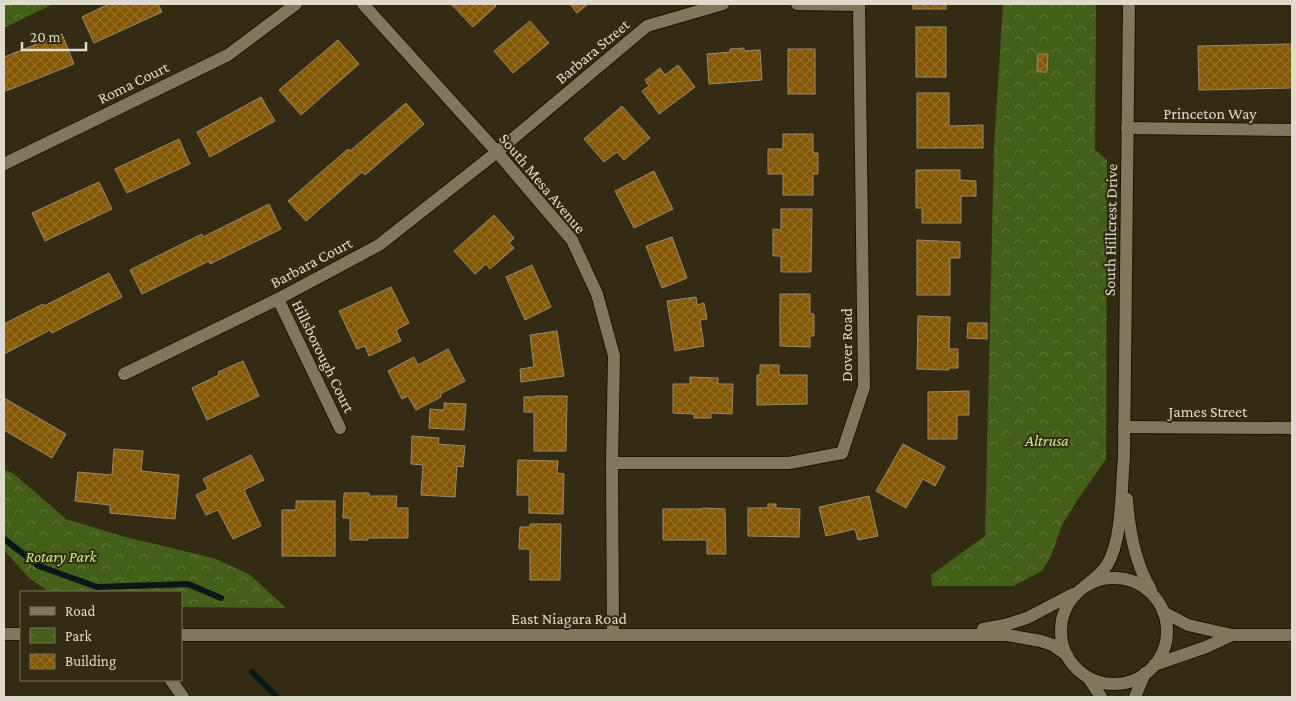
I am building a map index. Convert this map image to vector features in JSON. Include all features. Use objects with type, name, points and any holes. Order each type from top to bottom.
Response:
[{"type":"street","name":"Roma Court","points":[[4,164],[228,55],[296,4]]},
{"type":"street","name":"South Mesa Avenue","points":[[363,4],[572,240],[597,294],[614,356],[612,463],[614,634]]},
{"type":"street","name":"Barbara Street","points":[[496,152],[647,26],[723,4]]},
{"type":"street","points":[[797,4],[858,4]]},
{"type":"street","name":"Dover Road","points":[[612,463],[789,463],[842,453],[864,387],[858,4]]},
{"type":"street","name":"South Hillcrest Drive","points":[[1080,590],[1106,567],[1114,551],[1119,517],[1124,457],[1129,4]]},
{"type":"street","name":"Princeton Way","points":[[1127,128],[1292,130]]},
{"type":"street","name":"Barbara Court","points":[[124,374],[278,299],[379,245],[496,152]]},
{"type":"street","name":"Hillsborough Court","points":[[278,299],[340,428]]},
{"type":"street","name":"James Street","points":[[1124,427],[1292,428]]},
{"type":"street","name":"South Hillcrest Drive","points":[[1124,457],[1130,529],[1140,569],[1156,599]]},
{"type":"street","points":[[1101,697],[1088,677],[1076,667],[1067,655],[1062,640],[1061,623],[1066,607],[1080,590],[1103,579],[1123,579],[1141,586],[1156,599],[1164,612],[1166,624],[1164,649],[1150,669],[1135,697]]},
{"type":"street","name":"East Niagara Road","points":[[956,635],[1016,622],[1053,606],[1080,590]]},
{"type":"street","points":[[1164,612],[1188,625],[1232,635],[1292,635]]},
{"type":"street","points":[[4,634],[20,634]]},
{"type":"street","name":"East Niagara Road","points":[[182,635],[1007,635],[1029,638],[1053,645],[1067,655]]},
{"type":"street","points":[[1088,677],[1107,683],[1120,683],[1134,679],[1150,669],[1232,635]]},
{"type":"street","points":[[172,681],[183,697]]},
{"type":"green space","points":[[4,4],[53,4],[4,28]]},
{"type":"green space","name":"Altrusa","points":[[1003,4],[1096,4],[1095,150],[1107,160],[1106,459],[1062,525],[1051,556],[1042,571],[1013,586],[932,586],[931,575],[985,536],[994,148]]},
{"type":"green space","name":"Rotary Park","points":[[4,469],[14,474],[66,519],[125,537],[213,558],[249,574],[286,608],[182,607],[182,591],[48,591],[29,578],[4,550]]},
{"type":"building","points":[[109,4],[158,4],[162,12],[94,43],[82,17]]},
{"type":"building","points":[[451,4],[494,4],[496,6],[473,27]]},
{"type":"building","points":[[570,4],[588,4],[577,13]]},
{"type":"building","points":[[913,4],[946,4],[946,9],[913,9]]},
{"type":"building","points":[[530,21],[549,43],[513,73],[494,51]]},
{"type":"building","points":[[916,27],[946,27],[946,77],[916,77]]},
{"type":"building","points":[[62,34],[74,64],[6,91],[4,85],[4,57]]},
{"type":"building","points":[[338,40],[359,64],[301,115],[279,90]]},
{"type":"building","points":[[1292,44],[1292,88],[1199,90],[1198,46]]},
{"type":"building","points":[[744,48],[744,51],[760,50],[762,80],[709,84],[707,54],[730,52],[730,49]]},
{"type":"building","points":[[788,49],[815,49],[815,94],[788,94]]},
{"type":"building","points":[[1038,54],[1048,54],[1047,72],[1037,72]]},
{"type":"building","points":[[678,65],[695,87],[659,114],[642,91],[649,86],[645,80],[660,68],[665,75]]},
{"type":"building","points":[[917,93],[949,93],[949,126],[983,125],[983,148],[917,148]]},
{"type":"building","points":[[261,97],[275,121],[210,157],[197,132]]},
{"type":"building","points":[[406,103],[424,124],[365,175],[362,172],[306,221],[288,201],[348,149],[350,151]]},
{"type":"building","points":[[622,106],[650,138],[624,160],[617,152],[604,162],[584,139]]},
{"type":"building","points":[[783,134],[813,134],[813,153],[818,153],[818,174],[813,174],[813,195],[783,195],[783,174],[768,174],[768,149],[783,149]]},
{"type":"building","points":[[179,139],[190,164],[127,193],[115,169]]},
{"type":"building","points":[[916,170],[960,170],[960,180],[976,181],[976,196],[961,196],[961,223],[922,223],[922,208],[916,208]]},
{"type":"building","points":[[654,171],[673,209],[634,228],[615,191]]},
{"type":"building","points":[[99,182],[112,209],[45,241],[32,213]]},
{"type":"building","points":[[269,204],[281,229],[210,264],[209,261],[142,294],[130,270],[202,234],[203,237]]},
{"type":"building","points":[[781,209],[812,209],[811,272],[781,272],[781,256],[773,256],[773,229],[781,230]]},
{"type":"building","points":[[494,215],[514,238],[509,243],[514,248],[490,269],[486,264],[475,274],[454,251]]},
{"type":"building","points":[[672,237],[687,278],[662,288],[646,246]]},
{"type":"building","points":[[917,240],[960,242],[960,258],[950,258],[950,295],[917,295]]},
{"type":"building","points":[[532,265],[551,307],[525,320],[506,277]]},
{"type":"building","points":[[109,273],[122,297],[52,333],[50,330],[4,354],[4,324]]},
{"type":"building","points":[[391,287],[409,323],[396,330],[401,341],[369,356],[365,346],[357,349],[339,311]]},
{"type":"building","points":[[780,294],[810,294],[810,314],[814,314],[814,336],[810,336],[810,347],[780,346]]},
{"type":"building","points":[[696,297],[697,305],[704,303],[707,319],[700,320],[704,346],[675,351],[667,301]]},
{"type":"building","points":[[918,316],[950,317],[949,349],[958,349],[958,368],[949,368],[949,370],[917,369]]},
{"type":"building","points":[[968,323],[987,323],[987,339],[967,338]]},
{"type":"building","points":[[557,331],[564,376],[521,382],[520,369],[534,367],[530,335]]},
{"type":"building","points":[[448,349],[465,381],[440,394],[441,397],[416,410],[408,396],[402,399],[388,371],[414,357],[418,365]]},
{"type":"building","points":[[243,361],[259,396],[207,420],[192,388],[219,375],[218,372]]},
{"type":"building","points":[[760,365],[779,365],[779,375],[807,375],[807,404],[757,405],[757,375],[760,375]]},
{"type":"building","points":[[690,377],[718,378],[718,384],[733,384],[732,414],[711,413],[711,418],[694,418],[694,414],[673,413],[673,384],[690,384]]},
{"type":"building","points":[[969,391],[969,415],[957,415],[957,439],[928,439],[928,392]]},
{"type":"building","points":[[567,396],[566,451],[534,451],[534,412],[524,412],[524,397]]},
{"type":"building","points":[[4,398],[66,434],[52,458],[4,430]]},
{"type":"building","points":[[444,403],[466,404],[464,430],[429,428],[430,409],[444,410]]},
{"type":"building","points":[[412,436],[439,438],[438,444],[465,446],[463,467],[457,466],[455,497],[421,495],[423,465],[411,464]]},
{"type":"building","points":[[903,444],[945,467],[935,486],[923,479],[906,508],[876,491]]},
{"type":"building","points":[[114,449],[143,451],[141,471],[179,475],[175,519],[110,513],[110,505],[75,501],[78,472],[112,475]]},
{"type":"building","points":[[251,455],[264,480],[244,490],[261,526],[233,539],[218,510],[206,515],[196,495],[208,489],[203,479]]},
{"type":"building","points":[[518,460],[558,461],[557,473],[564,474],[563,514],[529,513],[529,495],[517,495]]},
{"type":"building","points":[[344,493],[369,493],[369,496],[397,496],[396,508],[408,508],[408,538],[350,540],[350,518],[343,518]]},
{"type":"building","points":[[869,496],[878,536],[858,540],[855,529],[826,536],[819,507]]},
{"type":"building","points":[[296,501],[335,501],[335,556],[282,556],[282,510],[296,510]]},
{"type":"building","points":[[768,504],[776,504],[776,508],[800,509],[799,537],[748,536],[748,508],[768,508]]},
{"type":"building","points":[[663,509],[725,509],[726,554],[707,554],[707,540],[663,540]]},
{"type":"building","points":[[530,524],[561,524],[560,580],[530,580],[530,549],[519,549],[520,527],[530,527]]},
{"type":"waterway","points":[[4,539],[39,566],[97,587],[188,584],[221,598]]},
{"type":"waterway","points":[[252,672],[277,697]]}]
